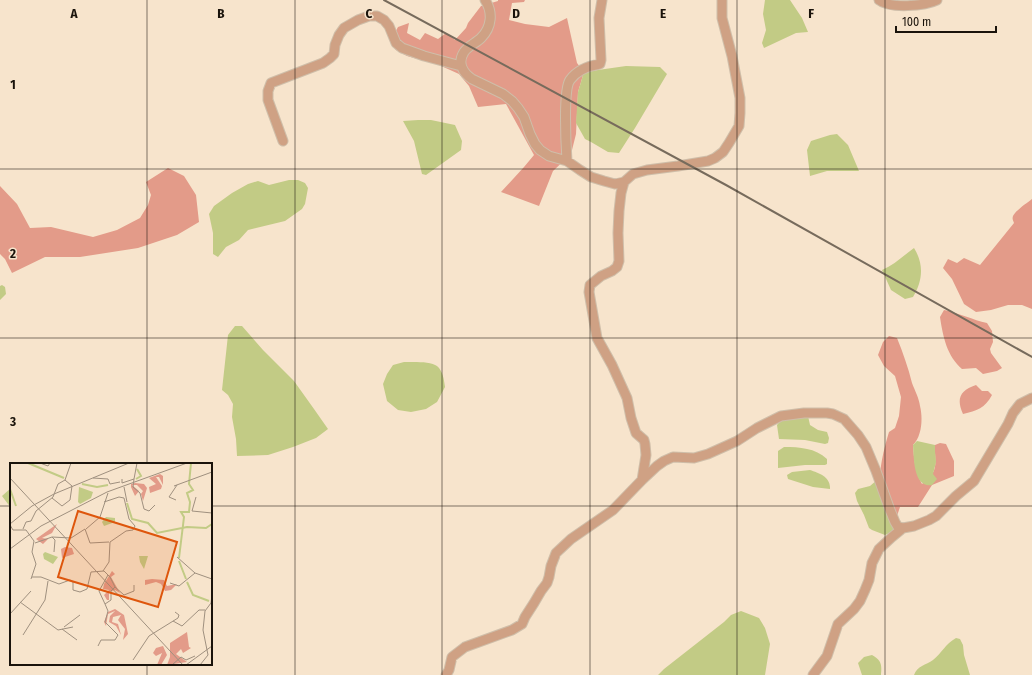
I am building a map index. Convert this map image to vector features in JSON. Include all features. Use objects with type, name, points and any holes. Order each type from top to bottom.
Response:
[{"type":"street","points":[[461,66],[464,52],[481,38],[488,26],[490,18],[489,7],[484,0]]},
{"type":"street","points":[[567,161],[566,96],[569,81],[576,73],[585,68],[600,64],[599,18],[602,0]]},
{"type":"street","points":[[642,480],[646,455],[644,440],[636,433],[627,398],[612,365],[597,338],[590,302],[590,285],[601,276],[617,267],[619,261],[619,211],[624,182],[632,174],[646,170],[678,166],[714,158],[723,152],[739,126],[740,98],[732,56],[722,18],[722,0]]},
{"type":"street","points":[[879,0],[882,3],[905,6],[918,5],[937,0]]},
{"type":"street","points":[[284,141],[268,100],[268,91],[271,83],[323,63],[334,54],[335,45],[344,28],[358,20],[369,16],[377,16],[384,20],[396,42],[402,48],[424,56],[461,66],[468,76],[503,94],[512,101],[524,117],[530,134],[540,150],[549,156],[567,161],[591,177],[615,184],[624,182]]},
{"type":"street","points":[[446,675],[449,670],[452,657],[465,647],[512,630],[522,624],[525,616],[547,583],[556,553],[571,539],[613,510],[642,480],[664,461],[673,457],[694,458],[708,454],[737,441],[757,428],[781,416],[804,413],[834,414],[844,419],[866,447],[895,522],[898,527],[904,528],[914,526],[936,516],[974,481],[1013,413],[1020,404],[1032,398]]},
{"type":"street","points":[[813,675],[827,656],[838,624],[860,601],[869,580],[872,564],[879,549],[892,536],[904,528]]},
{"type":"shaded area","points":[[498,0],[525,0],[524,2],[512,3],[509,20],[549,27],[567,18],[577,63],[584,72],[578,92],[576,134],[571,154],[553,171],[539,206],[501,192],[534,155],[506,104],[478,107],[469,86],[459,74],[439,65],[407,56],[396,50],[390,42],[398,27],[409,23],[407,33],[420,40],[425,33],[438,39],[446,33],[455,40],[466,28],[481,6]]},
{"type":"shaded area","points":[[765,0],[790,0],[802,18],[808,32],[796,33],[764,48],[762,43],[766,30],[763,14]]},
{"type":"shaded area","points":[[626,66],[660,67],[667,74],[619,153],[608,152],[585,139],[576,123],[578,92],[584,72]]},
{"type":"shaded area","points":[[431,120],[455,125],[462,141],[461,150],[426,175],[422,174],[414,141],[403,121]]},
{"type":"shaded area","points":[[837,134],[848,145],[859,171],[827,171],[810,176],[807,150],[811,141]]},
{"type":"shaded area","points":[[168,168],[184,176],[196,195],[199,222],[177,235],[138,248],[80,257],[45,257],[12,273],[5,259],[0,254],[0,186],[17,204],[30,228],[51,227],[93,237],[117,230],[140,218],[148,205],[151,195],[146,182]]},
{"type":"shaded area","points":[[289,180],[298,180],[305,183],[308,188],[305,204],[302,209],[285,221],[248,230],[239,240],[226,247],[218,257],[213,254],[213,233],[209,214],[214,206],[248,184],[258,181],[269,185]]},
{"type":"shaded area","points":[[1032,199],[1032,309],[1022,305],[1008,305],[991,310],[976,312],[964,304],[952,279],[943,268],[948,259],[957,263],[964,258],[980,265],[1014,223],[1014,214]]},
{"type":"shaded area","points":[[914,248],[921,266],[919,284],[913,297],[905,299],[891,290],[882,270]]},
{"type":"shaded area","points":[[2,285],[5,287],[6,294],[0,300],[0,286]]},
{"type":"shaded area","points":[[944,310],[987,323],[992,331],[993,342],[990,349],[991,353],[1002,368],[997,371],[983,374],[976,368],[962,369],[957,364],[949,352],[944,339],[940,317]]},
{"type":"shaded area","points":[[235,326],[242,326],[263,350],[294,381],[328,429],[316,438],[268,455],[237,456],[232,417],[233,404],[228,395],[222,390],[228,335]]},
{"type":"shaded area","points":[[889,336],[897,338],[918,397],[921,427],[918,437],[913,445],[916,470],[922,484],[934,471],[935,445],[940,443],[946,444],[954,461],[954,476],[932,485],[918,507],[900,507],[895,522],[880,478],[881,465],[889,432],[895,428],[899,416],[901,397],[895,376],[884,366],[878,355],[883,342]]},
{"type":"shaded area","points":[[404,362],[431,363],[437,366],[442,373],[445,387],[437,402],[426,409],[411,412],[398,410],[387,401],[383,384],[387,374],[393,365]]},
{"type":"shaded area","points":[[976,385],[982,391],[988,391],[992,395],[980,408],[963,414],[960,404],[961,396],[963,392]]},
{"type":"shaded area","points":[[808,416],[810,425],[818,430],[827,432],[829,438],[828,443],[825,444],[805,440],[779,439],[777,425],[781,420]]},
{"type":"shaded area","points":[[917,441],[935,445],[936,462],[933,474],[937,479],[932,485],[926,485],[921,482],[918,477],[914,464],[913,445]]},
{"type":"shaded area","points":[[784,447],[812,450],[827,459],[827,464],[778,468],[778,451]]},
{"type":"shaded area","points":[[810,470],[824,476],[829,481],[830,489],[813,487],[788,479],[787,475],[792,472]]},
{"type":"shaded area","points":[[877,480],[896,529],[885,535],[869,528],[855,493],[858,489],[870,486]]},
{"type":"shaded area","points":[[10,489],[10,507],[2,496]]},
{"type":"shaded area","points":[[741,611],[759,618],[765,628],[770,644],[765,675],[658,675],[731,615]]},
{"type":"shaded area","points":[[956,638],[960,639],[963,645],[964,655],[970,675],[914,675],[917,670],[933,660],[949,643]]},
{"type":"shaded area","points":[[872,655],[880,663],[881,675],[862,675],[858,663],[864,657]]},
{"type":"railway","points":[[384,0],[726,185],[1032,357]]}]
